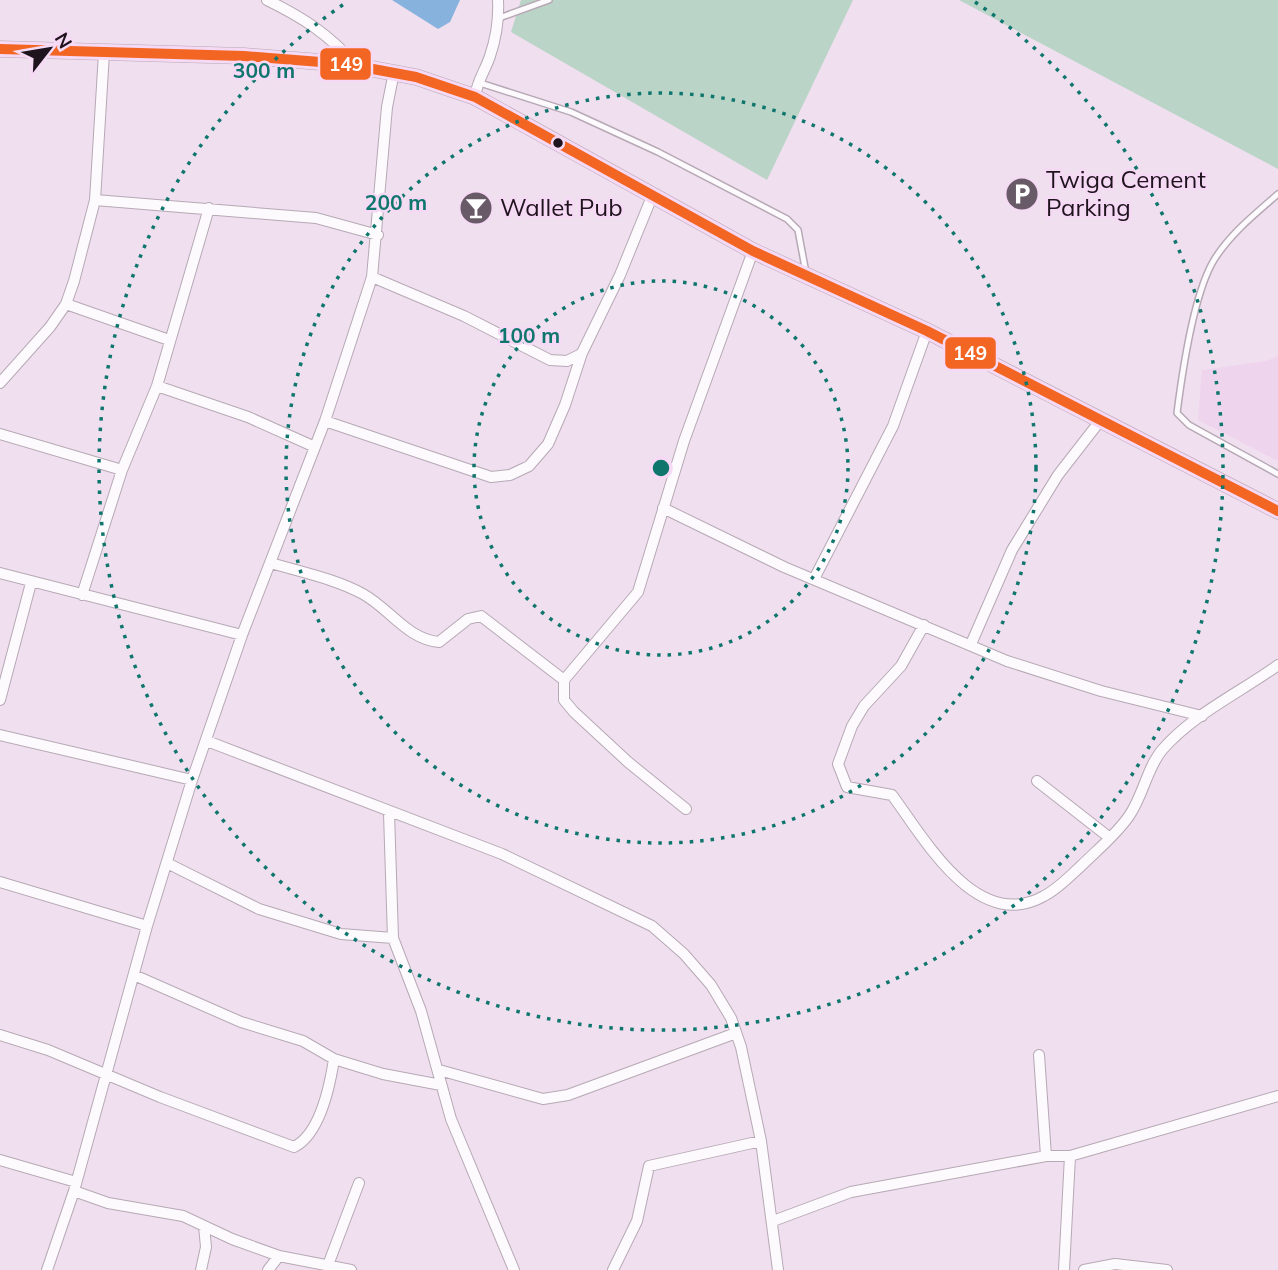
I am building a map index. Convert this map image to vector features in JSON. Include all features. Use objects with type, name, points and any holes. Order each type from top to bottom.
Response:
[{"type":"main road","points":[[0,49],[244,56],[356,66],[394,72],[475,97],[752,251],[927,331],[1278,511]]},
{"type":"street","points":[[267,0],[308,20],[338,45],[356,66]]},
{"type":"street","points":[[475,97],[477,82],[490,57],[499,19],[498,0]]},
{"type":"street","points":[[0,383],[66,304],[95,200],[104,53]]},
{"type":"street","points":[[47,1270],[75,1186],[147,926],[192,780],[242,635],[326,421],[372,277],[381,159],[394,72]]},
{"type":"street","points":[[326,421],[491,477],[510,475],[529,466],[548,444],[582,354],[620,275],[653,194]]},
{"type":"street","points":[[95,200],[316,218],[377,234]]},
{"type":"street","points":[[82,595],[122,470],[157,386],[209,208]]},
{"type":"street","points":[[687,809],[628,762],[574,712],[564,700],[564,680],[638,592],[684,441],[752,251]]},
{"type":"street","points":[[372,277],[464,316],[550,360],[567,361],[582,354]]},
{"type":"street","points":[[66,304],[169,340]]},
{"type":"street","points":[[814,579],[893,426],[927,331]]},
{"type":"street","points":[[157,386],[248,417],[314,447]]},
{"type":"street","points":[[971,645],[1012,550],[1058,475],[1100,421]]},
{"type":"street","points":[[0,435],[122,470]]},
{"type":"street","points":[[663,508],[814,579],[1007,661],[1101,691],[1202,716]]},
{"type":"street","points":[[271,563],[360,593],[386,608],[410,632],[430,641],[439,642],[468,619],[481,616],[564,680]]},
{"type":"street","points":[[0,573],[242,635]]},
{"type":"street","points":[[0,700],[31,583]]},
{"type":"street","points":[[924,625],[901,666],[873,694],[852,726],[838,764],[847,787],[892,795],[937,858],[963,883],[988,900],[1009,905],[1044,897],[1110,838],[1142,797],[1161,751],[1202,716],[1278,665]]},
{"type":"street","points":[[0,735],[192,780]]},
{"type":"street","points":[[207,741],[388,813],[502,854],[652,926],[684,954],[711,985],[731,1018],[736,1033],[761,1141],[778,1270]]},
{"type":"street","points":[[1037,781],[1110,838]]},
{"type":"street","points":[[388,813],[393,938],[421,1011],[441,1085],[465,1157],[514,1270]]},
{"type":"street","points":[[167,863],[259,909],[341,934],[393,938]]},
{"type":"street","points":[[0,882],[147,926]]},
{"type":"street","points":[[134,975],[241,1022],[303,1041],[334,1059],[383,1074],[441,1085]]},
{"type":"street","points":[[439,1070],[543,1099],[568,1095],[736,1033]]},
{"type":"street","points":[[0,1035],[106,1072],[160,1097],[294,1147],[303,1142],[320,1110],[331,1082],[334,1059]]},
{"type":"street","points":[[1039,1055],[1046,1156]]},
{"type":"street","points":[[773,1221],[850,1192],[1046,1156],[1070,1156],[1278,1096]]},
{"type":"street","points":[[613,1270],[637,1221],[649,1166],[761,1141]]},
{"type":"street","points":[[1064,1270],[1070,1156]]},
{"type":"street","points":[[0,1160],[75,1186],[108,1203],[183,1216],[279,1256],[351,1270]]},
{"type":"street","points":[[328,1265],[359,1183]]},
{"type":"street","points":[[201,1270],[206,1247],[204,1226]]},
{"type":"street","points":[[268,1270],[279,1256]]},
{"type":"street","points":[[1084,1270],[1115,1264],[1167,1270]]},
{"type":"lane","points":[[499,19],[549,0]]},
{"type":"lane","points":[[477,82],[571,111],[658,152],[787,219],[798,230],[806,276]]},
{"type":"lane","points":[[1278,194],[1233,235],[1213,261],[1201,293],[1177,413],[1189,425],[1278,474]]},
{"type":"shaded area","points":[[1278,356],[1278,461],[1198,420],[1202,370],[1266,361]]},
{"type":"green space","points":[[521,0],[853,0],[767,180],[511,32]]},
{"type":"green space","points":[[959,0],[1278,0],[1278,169]]},
{"type":"water","points":[[392,0],[460,0],[450,22],[438,29]]},
{"type":"transit line","name":"149","points":[[0,49],[244,56],[346,64],[416,77],[475,97],[753,251],[927,331],[1278,511]]},
{"type":"place","name":"Twiga Cement Parking","points":[[1022,194]]},
{"type":"place","name":"Wallet Pub","points":[[476,208]]}]
